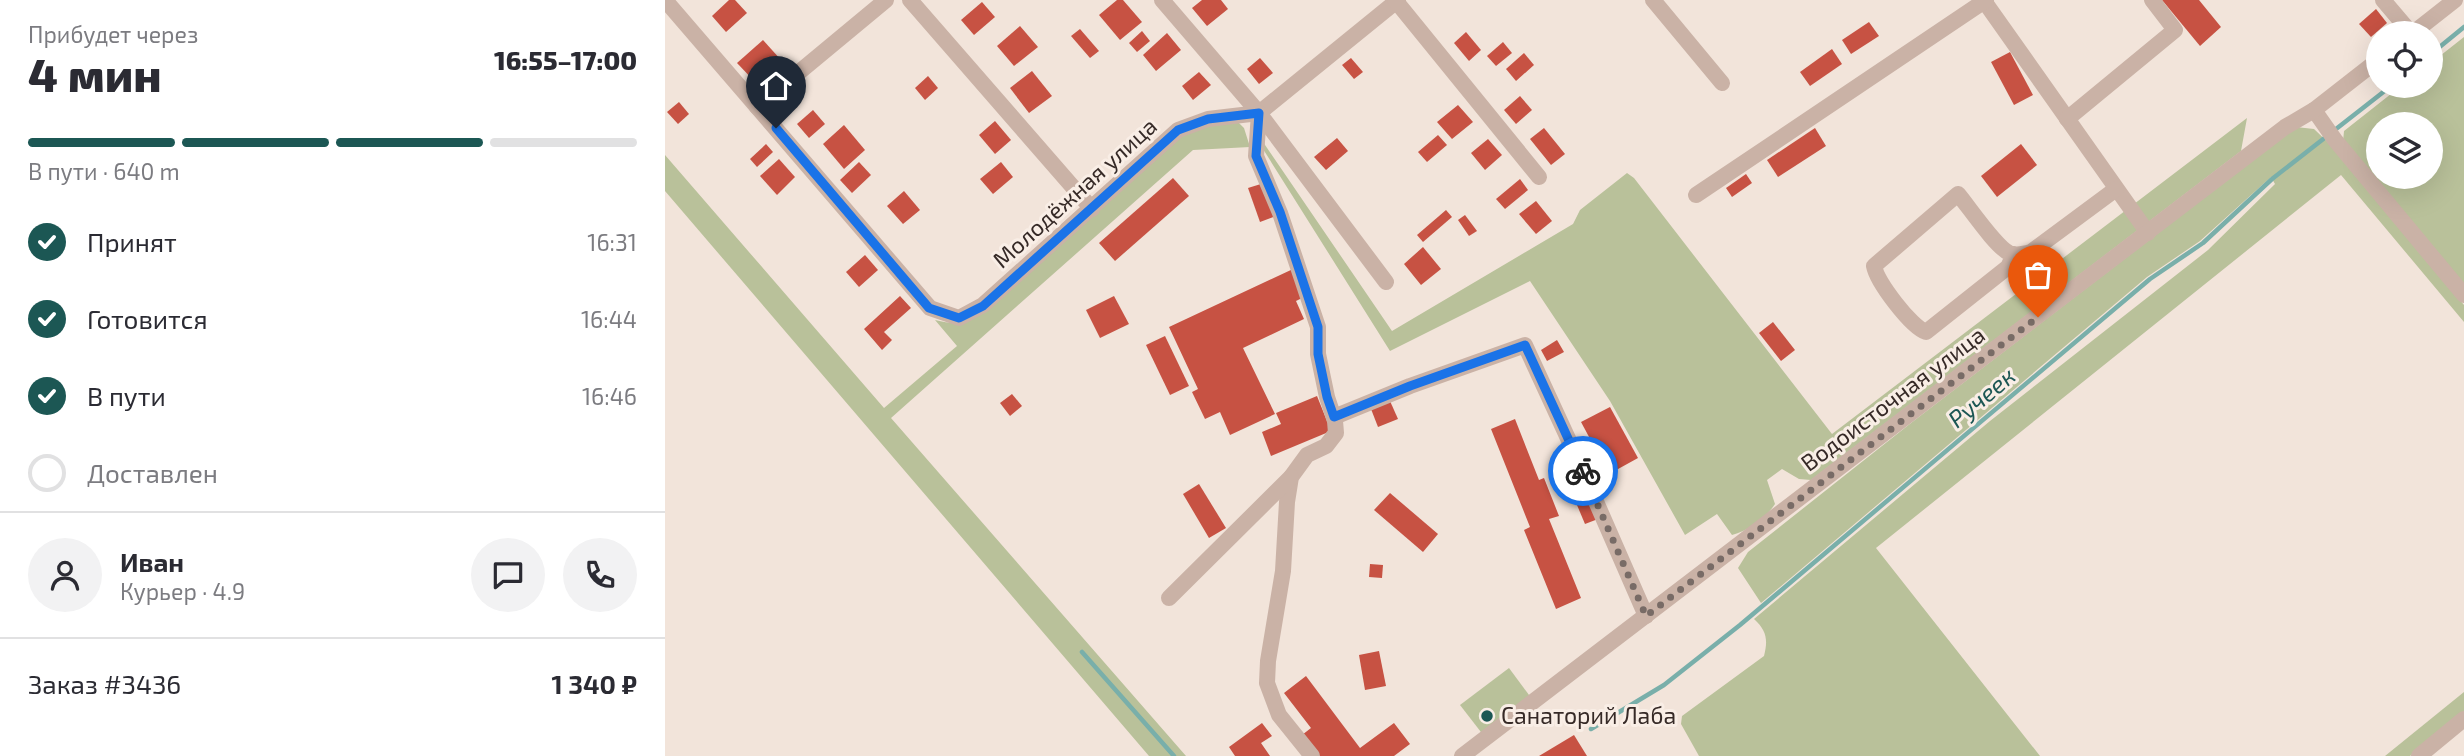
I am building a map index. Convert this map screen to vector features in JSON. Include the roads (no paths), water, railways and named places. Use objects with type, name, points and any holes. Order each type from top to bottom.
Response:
[{"type":"street","points":[[665,1],[757,107],[886,0]]},
{"type":"street","points":[[910,0],[1092,209]]},
{"type":"street","points":[[1162,0],[1259,113],[1386,282]]},
{"type":"street","points":[[1169,598],[1291,477],[1307,455],[1326,446],[1336,433],[1318,354],[1318,327],[1280,212],[1256,156],[1259,113],[1396,0],[1539,177]]},
{"type":"street","points":[[1653,0],[1721,83]]},
{"type":"street","points":[[2067,119],[2175,30],[2152,0]]},
{"type":"street","points":[[2383,0],[2401,21]]},
{"type":"street","points":[[2428,21],[2455,0]]},
{"type":"street","points":[[1696,195],[1985,1],[2148,233]]},
{"type":"street","name":"Водоисточная улица","points":[[1462,756],[2285,127],[2318,116],[2366,71]]},
{"type":"street","name":"Молодёжная улица","points":[[757,107],[929,308],[959,318],[983,306],[1178,130],[1208,119],[1259,113]]},
{"type":"street","points":[[2318,116],[2464,295]]},
{"type":"street","points":[[2014,254],[2008,267],[1926,332],[1920,330],[1893,300],[1875,274],[1874,266],[1958,194],[1997,242],[2008,253],[2014,254],[2031,252],[2116,189]]},
{"type":"street","points":[[1334,417],[1410,386],[1525,345],[1646,616]]},
{"type":"street","points":[[1291,477],[1283,571],[1273,623],[1267,683],[1279,715],[1312,756]]},
{"type":"street","points":[[2419,756],[2464,719]]},
{"type":"waterway","name":"Ручеек","points":[[2443,44],[2464,27]]},
{"type":"waterway","name":"Ручеек","points":[[1591,729],[1664,685],[1740,625],[2150,279],[2203,243],[2272,179],[2376,98]]},
{"type":"waterway","points":[[1082,652],[1174,756]]},
{"type":"place","name":"Санаторий Лаба","points":[[1487,716]]}]
